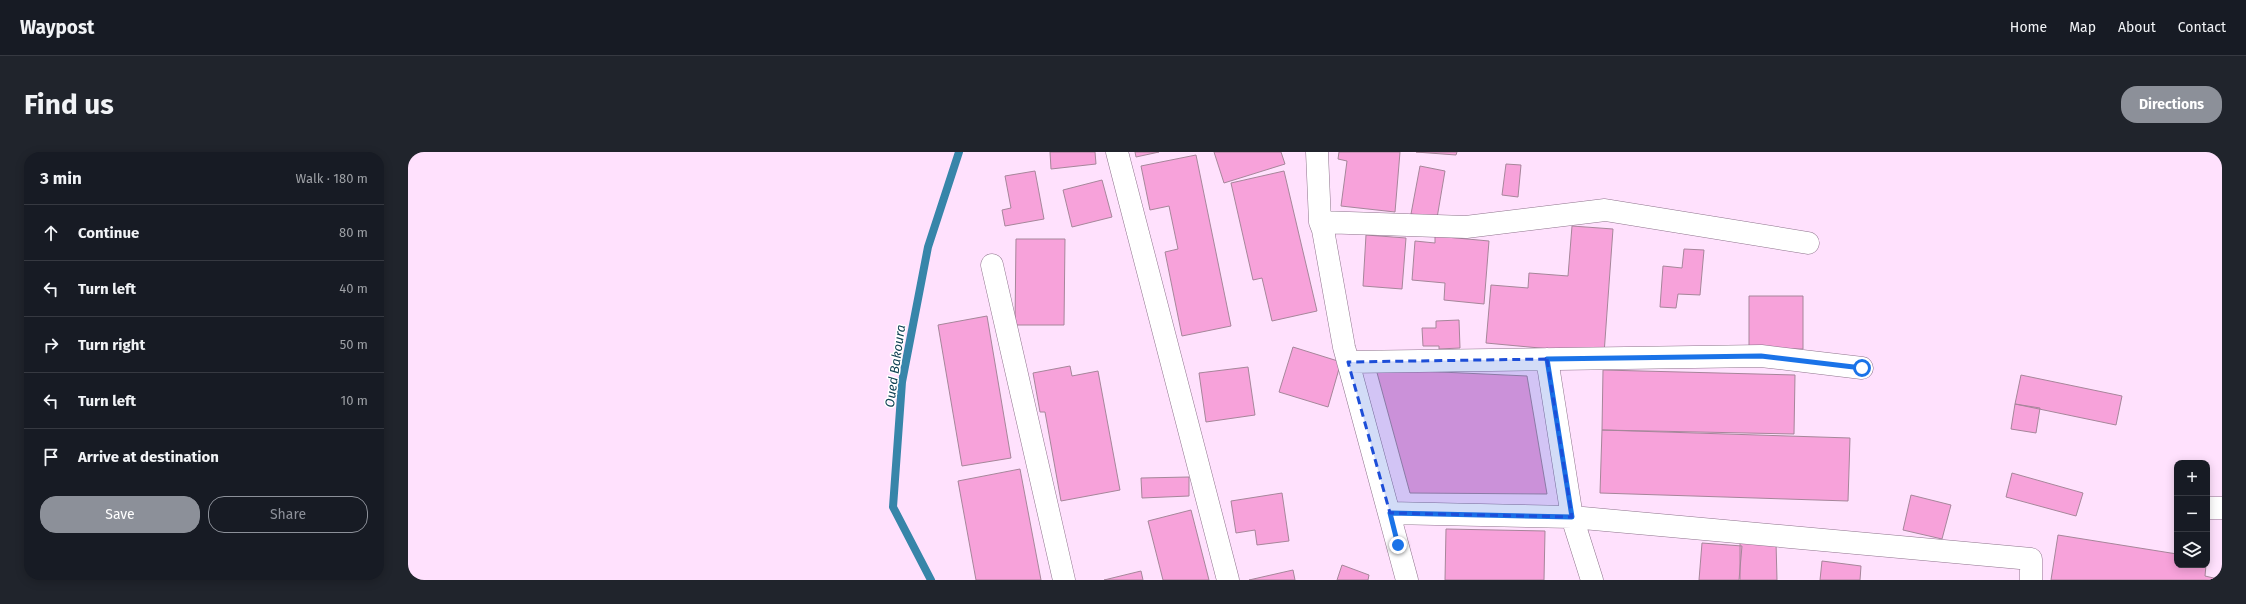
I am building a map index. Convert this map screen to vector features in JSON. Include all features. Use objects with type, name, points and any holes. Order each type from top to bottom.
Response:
[{"type":"street","points":[[1117,152],[1228,580]]},
{"type":"street","points":[[1317,152],[1320,222],[1323,230],[1348,362],[1407,580]]},
{"type":"street","points":[[1320,222],[1466,227],[1605,210],[1808,243]]},
{"type":"street","points":[[992,265],[1064,580]]},
{"type":"street","points":[[1348,362],[1761,356],[1862,368]]},
{"type":"street","points":[[1547,359],[1572,517],[1592,580]]},
{"type":"street","points":[[1390,513],[1572,517],[2031,559],[2031,580]]},
{"type":"highlighted area","points":[[1547,359],[1572,517],[1390,513],[1348,362]]},
{"type":"building","points":[[1050,152],[1095,152],[1096,164],[1051,169]]},
{"type":"building","points":[[1135,152],[1159,152],[1136,157]]},
{"type":"building","points":[[1214,152],[1281,152],[1285,164],[1224,183]]},
{"type":"building","points":[[1339,152],[1400,152],[1395,212],[1341,206],[1347,161],[1338,159]]},
{"type":"building","points":[[1416,152],[1457,152],[1456,155]]},
{"type":"building","points":[[1196,155],[1231,326],[1182,336],[1165,252],[1178,249],[1169,206],[1150,210],[1141,166]]},
{"type":"building","points":[[1506,164],[1521,165],[1518,197],[1502,195]]},
{"type":"building","points":[[1420,166],[1445,171],[1437,218],[1411,214]]},
{"type":"building","points":[[1035,171],[1044,219],[1005,226],[1002,210],[1011,208],[1005,176]]},
{"type":"building","points":[[1284,171],[1317,311],[1272,321],[1262,278],[1253,280],[1231,183]]},
{"type":"building","points":[[1102,180],[1112,217],[1072,227],[1063,190]]},
{"type":"building","points":[[1572,226],[1613,229],[1604,354],[1486,343],[1491,285],[1528,288],[1529,273],[1568,276]]},
{"type":"building","points":[[1366,235],[1406,238],[1402,289],[1363,286]]},
{"type":"building","points":[[1435,236],[1489,241],[1484,304],[1444,300],[1445,283],[1412,280],[1415,241],[1435,243]]},
{"type":"building","points":[[1016,239],[1065,239],[1064,325],[1015,325]]},
{"type":"building","points":[[1684,249],[1704,250],[1700,295],[1678,294],[1676,308],[1660,307],[1663,266],[1682,268]]},
{"type":"building","points":[[1749,296],[1803,296],[1803,349],[1749,349]]},
{"type":"building","points":[[987,316],[1011,458],[962,466],[938,325]]},
{"type":"building","points":[[1459,320],[1460,348],[1439,349],[1439,346],[1423,346],[1422,328],[1436,328],[1436,321]]},
{"type":"building","points":[[1293,347],[1341,362],[1328,407],[1279,392]]},
{"type":"building","points":[[1070,366],[1072,376],[1098,371],[1120,490],[1061,501],[1045,412],[1040,412],[1033,373]]},
{"type":"building","points":[[1248,367],[1255,415],[1206,422],[1199,373]]},
{"type":"building","points":[[1376,369],[1527,376],[1547,494],[1410,493]]},
{"type":"building","points":[[1603,370],[1795,375],[1794,434],[1602,430]]},
{"type":"building","points":[[2021,375],[2122,396],[2116,425],[2015,404]]},
{"type":"building","points":[[2015,404],[2040,408],[2036,433],[2011,429]]},
{"type":"building","points":[[1602,430],[1850,438],[1848,501],[1600,493]]},
{"type":"building","points":[[1020,469],[1041,580],[976,580],[958,481]]},
{"type":"building","points":[[2012,473],[2083,493],[2076,516],[2006,497]]},
{"type":"building","points":[[1189,477],[1189,496],[1142,498],[1141,478]]},
{"type":"building","points":[[1282,493],[1289,541],[1257,545],[1255,530],[1236,533],[1231,501]]},
{"type":"building","points":[[1911,495],[1951,505],[1942,539],[1903,530]]},
{"type":"building","points":[[1191,510],[1209,580],[1163,580],[1148,521]]},
{"type":"building","points":[[1446,529],[1545,531],[1544,580],[1445,580]]},
{"type":"building","points":[[2058,535],[2174,554],[2174,568],[2206,568],[2205,576],[2222,580],[2051,580]]},
{"type":"building","points":[[1740,542],[1776,542],[1777,580],[1740,580]]},
{"type":"building","points":[[1702,543],[1742,546],[1739,580],[1699,580]]},
{"type":"building","points":[[1822,561],[1861,566],[1860,580],[1820,580]]},
{"type":"building","points":[[1342,565],[1369,575],[1368,580],[1337,580]]},
{"type":"building","points":[[1293,570],[1295,580],[1249,580]]},
{"type":"building","points":[[1141,571],[1143,580],[1104,580]]},
{"type":"waterway","name":"Oued Bakoura","points":[[931,580],[893,507],[902,382],[928,247],[959,152]]},
{"type":"route","points":[[1398,545],[1390,513],[1572,517],[1547,359],[1761,356],[1862,368]]}]
